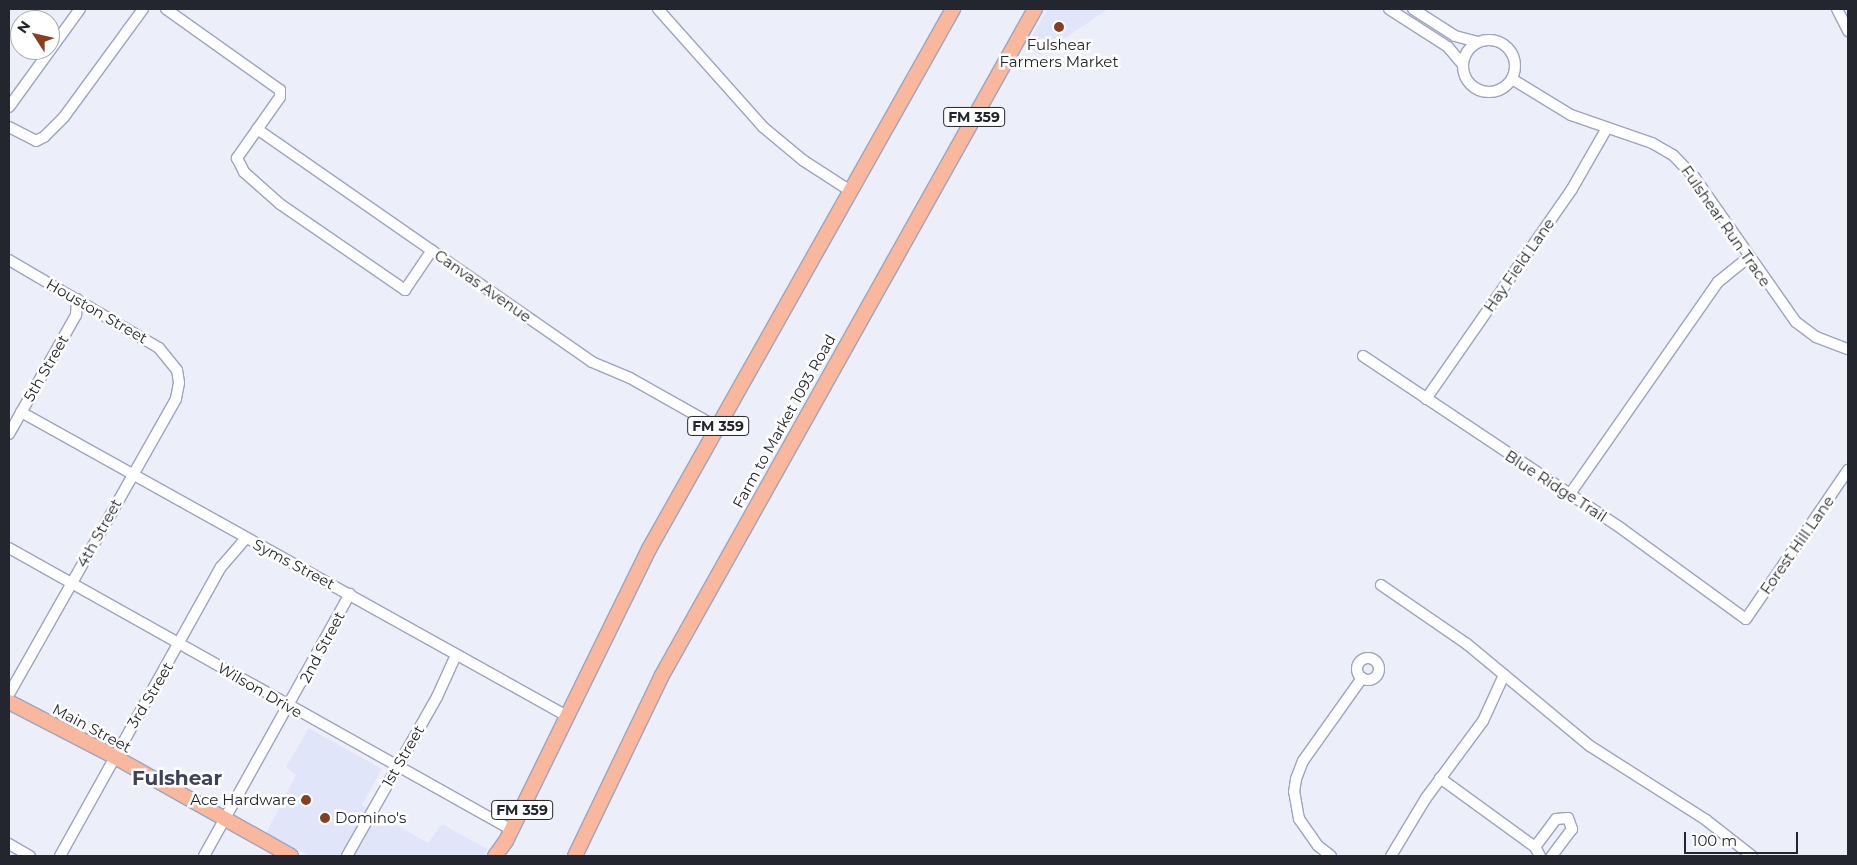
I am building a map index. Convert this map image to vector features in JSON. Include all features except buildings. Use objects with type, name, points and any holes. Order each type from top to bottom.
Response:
[{"type":"main road","name":"FM 359","points":[[495,856],[509,835],[648,549],[849,190],[954,9]]},
{"type":"main road","name":"Farm to Market 1093 Road","points":[[575,856],[661,677],[1035,9]]},
{"type":"main road","name":"Main Street","points":[[9,702],[113,756],[291,856]]},
{"type":"main road","points":[[504,856],[509,835]]},
{"type":"street","points":[[9,107],[80,9]]},
{"type":"street","points":[[9,127],[36,141],[44,136],[64,117],[143,9]]},
{"type":"street","points":[[166,9],[280,90],[280,97],[237,158],[237,164],[280,204],[405,290],[432,250]]},
{"type":"street","points":[[658,9],[763,127],[804,161],[849,190]]},
{"type":"street","points":[[1389,9],[1448,47],[1463,65],[1468,81],[1482,91],[1499,90],[1512,79],[1515,65],[1511,51],[1492,40],[1477,42],[1460,38],[1413,9]]},
{"type":"street","points":[[1838,9],[1848,31]]},
{"type":"street","points":[[1463,65],[1467,52],[1477,42]]},
{"type":"street","name":"Fulshear Run Trace","points":[[1512,79],[1564,111],[1652,143],[1685,165],[1748,258],[1796,322],[1816,337],[1848,349]]},
{"type":"street","name":"Hay Field Lane","points":[[1426,399],[1572,189],[1607,128]]},
{"type":"street","name":"Canvas Avenue","points":[[257,129],[592,362],[630,378],[717,426]]},
{"type":"street","points":[[1570,494],[1718,282],[1748,258]]},
{"type":"street","name":"Houston Street","points":[[9,260],[160,348],[178,370]]},
{"type":"street","name":"5th Street","points":[[9,434],[76,315],[77,299]]},
{"type":"street","name":"Blue Ridge Trail","points":[[1364,356],[1570,494],[1746,619]]},
{"type":"street","name":"4th Street","points":[[9,694],[176,399],[179,383],[178,370]]},
{"type":"street","name":"Syms Street","points":[[21,412],[567,716]]},
{"type":"street","name":"Forest Hill Lane","points":[[1746,619],[1848,470]]},
{"type":"street","name":"3rd Street","points":[[60,856],[113,756],[179,644],[220,568],[246,538]]},
{"type":"street","name":"Wilson Drive","points":[[9,548],[71,585],[397,768],[509,835]]},
{"type":"street","points":[[1381,585],[1460,639],[1590,746],[1706,820],[1752,856]]},
{"type":"street","name":"2nd Street","points":[[204,856],[289,707],[350,594]]},
{"type":"street","name":"1st Street","points":[[347,856],[437,697],[456,655]]},
{"type":"street","points":[[1391,856],[1440,778],[1483,720],[1504,675]]},
{"type":"street","points":[[1331,856],[1318,846],[1299,819],[1294,792],[1296,779],[1303,761],[1362,678]]},
{"type":"street","points":[[1440,778],[1538,852],[1556,818],[1568,818],[1572,829],[1552,856]]},
{"type":"street","points":[[9,844],[30,856]]},
{"type":"shaded area","name":"Fulshear Farmers Market","points":[[1048,9],[1108,9],[1040,55],[1026,46]]},
{"type":"shaded area","points":[[309,728],[382,769],[362,805],[428,843],[442,824],[487,849],[484,856],[310,856],[266,833],[296,775],[286,767]]},
{"type":"place","name":"Fulshear Farmers Market","points":[[1059,27]]},
{"type":"place","name":"Ace Hardware","points":[[306,800]]},
{"type":"place","name":"Domino's","points":[[325,818]]},
{"type":"district","name":"Fulshear","points":[[177,778]]}]
